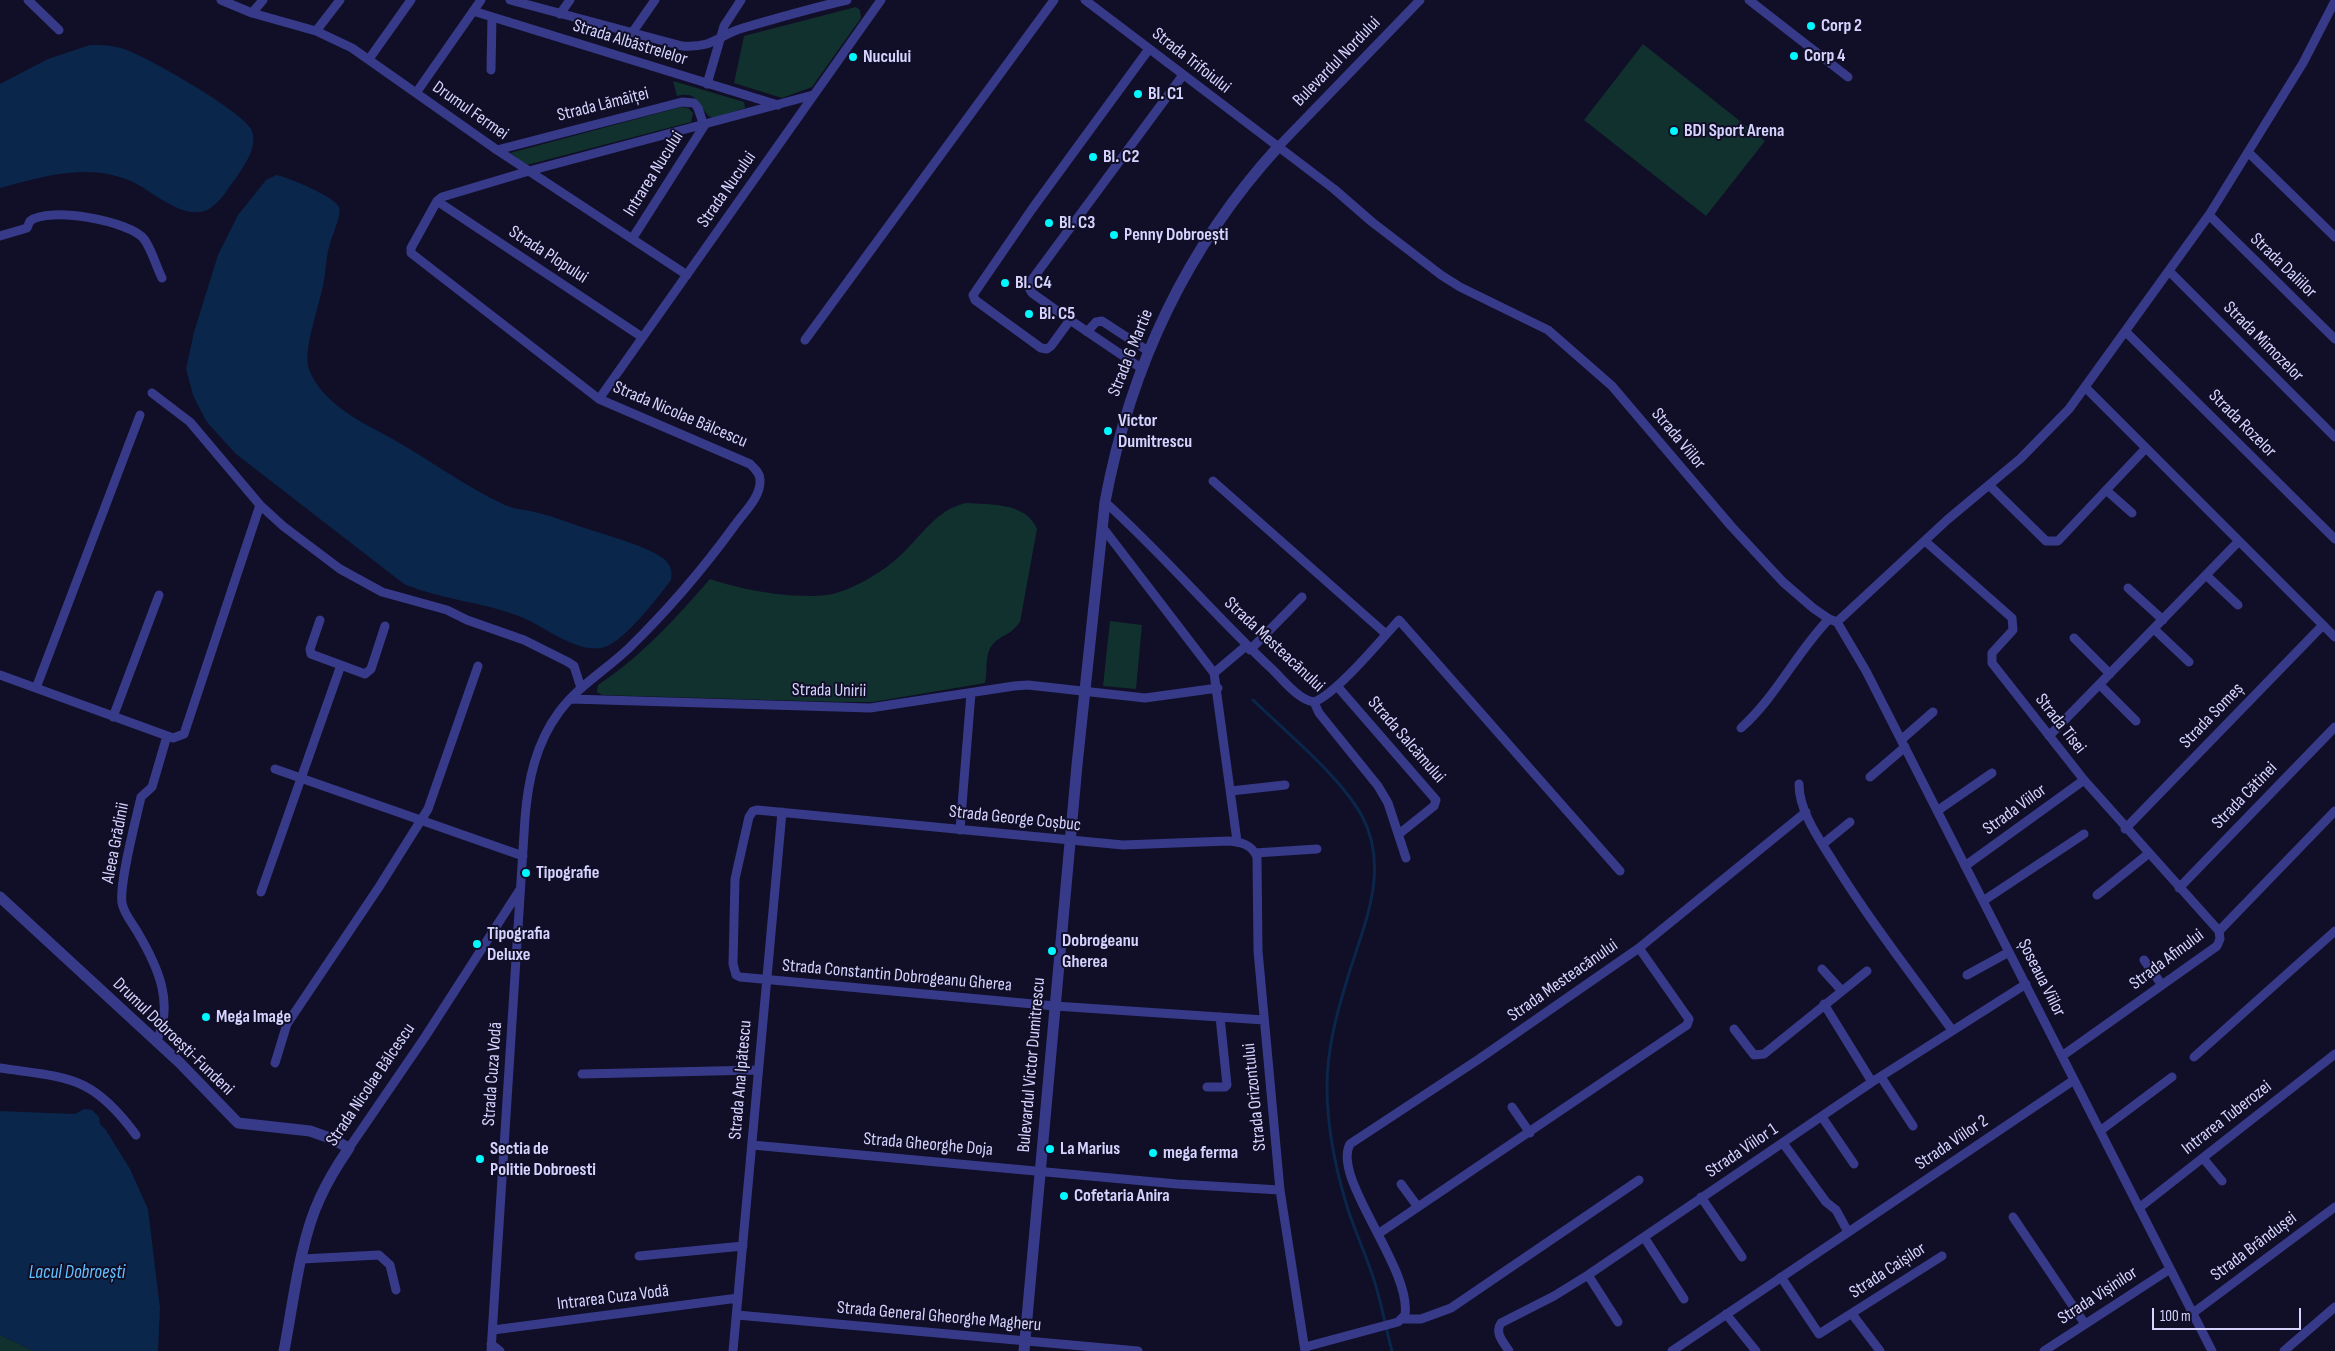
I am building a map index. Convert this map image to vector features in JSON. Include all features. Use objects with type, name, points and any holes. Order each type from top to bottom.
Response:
[{"type":"street","points":[[28,0],[59,30]]},
{"type":"street","name":"Drumul Fermei","points":[[221,0],[252,14],[316,32],[341,42],[369,59],[497,150],[687,275]]},
{"type":"street","points":[[252,14],[263,0]]},
{"type":"street","points":[[316,32],[340,0]]},
{"type":"street","points":[[369,59],[411,0]]},
{"type":"street","points":[[416,93],[480,0]]},
{"type":"street","name":"Strada Albăstrelelor","points":[[510,0],[682,46],[708,45],[741,29],[829,2],[847,0]]},
{"type":"street","points":[[560,14],[570,0]]},
{"type":"street","points":[[632,32],[655,0]]},
{"type":"street","points":[[707,84],[719,39],[727,19],[741,0]]},
{"type":"street","name":"Strada Nucului","points":[[599,399],[880,0]]},
{"type":"street","points":[[805,340],[1054,0]]},
{"type":"street","name":"Strada Trifoiului","points":[[1085,0],[1334,189],[1372,222],[1441,275],[1479,297]]},
{"type":"street","name":"Bulevardul Nordului","points":[[1278,147],[1420,0]]},
{"type":"street","points":[[1750,0],[1848,77]]},
{"type":"street","points":[[1742,728],[1767,700],[1804,647],[1989,485],[2049,431],[2069,409],[2208,215],[2303,64],[2334,6]]},
{"type":"street","name":"Strada Albăstrelelor","points":[[473,11],[778,105]]},
{"type":"street","points":[[491,70],[492,17]]},
{"type":"street","points":[[1070,320],[1051,346],[1045,350],[975,300],[973,295],[1032,209],[1149,49]]},
{"type":"street","points":[[1141,368],[1032,293],[1029,285],[1183,75]]},
{"type":"street","points":[[437,201],[442,196],[529,171],[704,126],[813,95]]},
{"type":"street","name":"Strada Lămâiței","points":[[497,150],[686,101],[696,105],[704,126]]},
{"type":"street","name":"Intrarea Nucului","points":[[632,239],[704,126]]},
{"type":"street","name":"Strada 6 Martie","points":[[1084,692],[1105,502],[1125,413],[1141,368],[1175,292],[1228,208],[1278,147]]},
{"type":"street","points":[[2248,152],[2335,237]]},
{"type":"street","name":"Strada Plopului","points":[[437,201],[642,336]]},
{"type":"street","name":"Strada Nicolae Bălcescu","points":[[284,1351],[302,1259],[319,1198],[333,1172],[425,1037],[521,889],[527,793],[534,762],[552,722],[571,698],[628,648],[701,572],[753,500],[760,480],[759,474],[750,464],[599,399],[411,253],[413,242],[437,201]]},
{"type":"street","points":[[0,236],[27,228],[30,221],[39,217],[59,215],[115,223],[136,232],[144,240],[162,278]]},
{"type":"street","name":"Strada Daliilor","points":[[2208,215],[2335,339]]},
{"type":"street","name":"Strada Mimozelor","points":[[2169,271],[2335,436]]},
{"type":"street","name":"Strada Viilor","points":[[1479,297],[1548,330],[1612,386],[1765,563],[1796,595],[1833,621]]},
{"type":"street","points":[[1087,332],[1096,322],[1105,322],[1148,351]]},
{"type":"street","name":"Strada Rozelor","points":[[2126,332],[2335,539]]},
{"type":"street","points":[[2084,387],[2335,636]]},
{"type":"street","points":[[152,393],[190,422],[260,505],[318,554],[366,584],[404,599],[447,610],[467,620],[524,640],[568,662],[574,666],[581,688]]},
{"type":"street","points":[[36,688],[140,415]]},
{"type":"street","points":[[1989,485],[2046,541],[2053,543],[2058,541],[2145,449]]},
{"type":"street","points":[[1214,481],[1386,634]]},
{"type":"street","points":[[2106,490],[2132,513]]},
{"type":"street","name":"Strada Mesteacănului","points":[[1105,502],[1248,648],[1296,693],[1308,702],[1314,702],[1319,713],[1378,786],[1388,803],[1406,858]]},
{"type":"street","points":[[0,675],[168,736],[176,738],[184,734],[260,505]]},
{"type":"street","points":[[1103,528],[1214,673],[1218,688],[1231,791],[1241,842],[1255,853],[1317,848]]},
{"type":"street","name":"Strada Tisei","points":[[1925,541],[2012,618],[2013,630],[1992,653],[1992,663],[2125,829],[2218,931]]},
{"type":"street","points":[[2049,736],[2239,541]]},
{"type":"street","points":[[2206,576],[2238,605]]},
{"type":"street","points":[[2128,588],[2163,620]]},
{"type":"street","points":[[113,717],[159,596]]},
{"type":"street","points":[[1214,673],[1248,648],[1302,597]]},
{"type":"street","points":[[320,620],[310,652],[368,674],[385,626]]},
{"type":"street","points":[[1314,702],[1326,696],[1337,686],[1399,620],[1620,871]]},
{"type":"street","name":"Șoseaua Viilor","points":[[1833,621],[1866,671],[2212,1351]]},
{"type":"street","name":"Strada Someș","points":[[2125,829],[2323,624]]},
{"type":"street","points":[[2154,630],[2189,662]]},
{"type":"street","points":[[2074,638],[2110,674]]},
{"type":"street","points":[[261,892],[341,665]]},
{"type":"street","points":[[275,1063],[284,1030],[422,821],[434,795],[478,666]]},
{"type":"street","points":[[2100,685],[2136,720]]},
{"type":"street","name":"Strada Unirii","points":[[571,698],[870,708],[1028,686],[1145,698],[1218,688]]},
{"type":"street","name":"Strada Salcâmului","points":[[1337,686],[1436,800],[1434,806],[1399,834]]},
{"type":"street","name":"Bulevardul Victor Dumitrescu","points":[[1024,1346],[1084,692]]},
{"type":"street","points":[[960,830],[971,693]]},
{"type":"street","points":[[1870,777],[1934,712]]},
{"type":"street","name":"Strada Cătinei","points":[[2179,888],[2335,727]]},
{"type":"street","name":"Aleea Grădinii","points":[[156,1042],[164,1015],[162,986],[154,960],[126,913],[122,892],[141,797],[152,787],[168,736]]},
{"type":"street","points":[[275,769],[523,856]]},
{"type":"street","points":[[1937,811],[1992,773]]},
{"type":"street","name":"Strada Viilor","points":[[1965,866],[2084,780]]},
{"type":"street","points":[[1799,784],[1799,794],[1806,812],[1823,844],[1861,905],[1952,1030]]},
{"type":"street","points":[[1231,791],[1285,785]]},
{"type":"street","name":"Strada George Coșbuc","points":[[766,980],[740,977],[734,971],[735,878],[751,813],[757,810],[1069,841],[1144,846],[1241,842]]},
{"type":"street","name":"Strada Afinului","points":[[2062,1056],[2216,946],[2220,939],[2218,931],[2335,810]]},
{"type":"street","name":"Strada Ana Ipătescu","points":[[733,1351],[782,812]]},
{"type":"street","points":[[1639,948],[1806,812]]},
{"type":"street","points":[[1823,844],[1850,822]]},
{"type":"street","points":[[1982,900],[2084,834]]},
{"type":"street","name":"Strada Orizontului","points":[[1255,853],[1258,950],[1280,1190],[1305,1349]]},
{"type":"street","points":[[2097,895],[2148,854]]},
{"type":"street","name":"Strada Cuza Vodă","points":[[491,1348],[521,889]]},
{"type":"street","name":"Drumul Dobroești-Fundeni","points":[[0,898],[180,1063],[238,1123],[310,1131],[330,1138],[349,1148]]},
{"type":"street","points":[[2194,1057],[2335,931]]},
{"type":"street","name":"Strada Mesteacănului","points":[[1378,1234],[1530,1133],[1689,1023],[1686,1014],[1639,948],[1479,1059],[1350,1144],[1347,1155],[1352,1179],[1378,1234],[1398,1275],[1404,1292],[1406,1309],[1400,1321]]},
{"type":"street","points":[[1967,975],[2009,952]]},
{"type":"street","points":[[2144,960],[2162,985]]},
{"type":"street","points":[[1822,968],[1842,990]]},
{"type":"street","points":[[1734,1029],[1751,1052],[1759,1055],[1778,1044],[1824,1004],[1867,971]]},
{"type":"street","name":"Strada Constantin Dobrogeanu Gherea","points":[[766,980],[1055,1006],[1264,1020]]},
{"type":"street","name":"Strada Viilor 1","points":[[1510,1351],[1499,1335],[1499,1325],[1554,1296],[1588,1275],[1872,1082],[2026,984]]},
{"type":"street","points":[[1824,1004],[1872,1082]]},
{"type":"street","points":[[1207,1087],[1224,1088],[1227,1085],[1220,1017]]},
{"type":"street","name":"Intrarea Tuberozei","points":[[2139,1208],[2335,1054]]},
{"type":"street","points":[[0,1068],[76,1080],[107,1100],[136,1135]]},
{"type":"street","points":[[582,1074],[758,1070]]},
{"type":"street","name":"Strada Viilor 2","points":[[1881,1077],[1913,1126]]},
{"type":"street","points":[[2100,1131],[2172,1078]]},
{"type":"street","name":"Strada Viilor 2","points":[[1672,1351],[1683,1348],[1726,1314],[2074,1080]]},
{"type":"street","points":[[1512,1107],[1530,1133]]},
{"type":"street","points":[[1822,1117],[1854,1164]]},
{"type":"street","points":[[1783,1143],[1826,1202],[1836,1210],[1848,1232]]},
{"type":"street","name":"Strada Gheorghe Doja","points":[[752,1145],[1177,1184],[1280,1190]]},
{"type":"street","points":[[2203,1158],[2222,1181]]},
{"type":"street","points":[[1305,1349],[1400,1321],[1421,1319],[1452,1308],[1640,1180]]},
{"type":"street","points":[[1401,1184],[1418,1207]]},
{"type":"street","points":[[1701,1198],[1742,1256]]},
{"type":"street","name":"Strada Brândușei","points":[[2193,1313],[2335,1207]]},
{"type":"street","points":[[2013,1217],[2085,1324]]},
{"type":"street","points":[[1644,1237],[1684,1299]]},
{"type":"street","points":[[639,1256],[743,1246]]},
{"type":"street","points":[[302,1259],[379,1255],[390,1265],[396,1290]]},
{"type":"street","name":"Strada Caișilor","points":[[1781,1277],[1819,1334],[1942,1256]]},
{"type":"street","name":"Strada Vișinilor","points":[[2044,1351],[2170,1269]]},
{"type":"street","points":[[1588,1275],[1618,1322]]},
{"type":"street","name":"Intrarea Cuza Vodă","points":[[493,1330],[738,1298]]},
{"type":"street","points":[[2284,1351],[2335,1307]]},
{"type":"street","points":[[1726,1314],[1756,1351]]},
{"type":"street","name":"Strada Caișilor","points":[[1852,1314],[1880,1351]]},
{"type":"street","name":"Strada General Gheorghe Magheru","points":[[737,1315],[1024,1346],[1138,1351]]},
{"type":"street","points":[[491,1348],[500,1351]]},
{"type":"green space","points":[[856,7],[860,10],[861,18],[812,87],[782,98],[734,83],[744,36]]},
{"type":"green space","name":"BDI Sport Arena","points":[[1643,44],[1765,141],[1706,216],[1584,120]]},
{"type":"green space","points":[[673,81],[744,102],[745,108],[713,118],[710,117],[694,97],[690,95],[677,96]]},
{"type":"green space","points":[[681,107],[688,108],[693,113],[691,122],[527,165],[510,153]]},
{"type":"green space","points":[[966,503],[997,505],[1016,509],[1032,520],[1037,529],[1020,622],[990,648],[987,658],[985,683],[873,702],[602,695],[597,692],[598,685],[644,649],[710,579],[737,587],[783,595],[813,596],[835,593],[867,580],[887,567],[938,517],[955,506]]},
{"type":"green space","points":[[1110,621],[1142,625],[1136,689],[1103,686]]},
{"type":"green space","points":[[0,1335],[34,1351],[0,1351]]},
{"type":"water","points":[[90,45],[120,48],[152,62],[213,98],[244,121],[251,129],[253,142],[250,155],[240,173],[217,203],[209,209],[190,212],[170,204],[133,182],[100,173],[66,173],[0,188],[0,84],[48,59]]},
{"type":"water","points":[[276,175],[300,183],[329,198],[336,203],[340,211],[328,251],[325,276],[308,350],[309,369],[320,389],[328,397],[358,420],[410,449],[488,497],[514,508],[545,515],[642,547],[667,562],[670,567],[671,580],[629,630],[610,645],[601,648],[583,647],[573,644],[513,614],[419,590],[404,584],[236,454],[206,421],[193,395],[186,369],[194,332],[218,255],[238,215],[266,180]]},
{"type":"water","name":"Lacul Dobroești","points":[[84,1109],[92,1110],[99,1117],[100,1124],[106,1130],[130,1169],[148,1209],[160,1308],[158,1351],[34,1351],[0,1335],[0,1111],[75,1114]]},
{"type":"waterway","points":[[1253,700],[1312,755],[1340,785],[1362,816],[1370,837],[1374,857],[1374,878],[1371,898],[1333,1033],[1327,1073],[1327,1102],[1332,1146],[1342,1189],[1375,1283],[1392,1351]]},
{"type":"place","name":"Corp 2","points":[[1811,26]]},
{"type":"place","name":"Corp 4","points":[[1794,56]]},
{"type":"place","name":"Nucului","points":[[853,57]]},
{"type":"place","name":"Bl. C1","points":[[1138,94]]},
{"type":"place","name":"BDI Sport Arena","points":[[1674,131]]},
{"type":"place","name":"Bl. C2","points":[[1093,157]]},
{"type":"place","name":"Bl. C3","points":[[1049,223]]},
{"type":"place","name":"Penny Dobroești","points":[[1114,235]]},
{"type":"place","name":"Bl. C4","points":[[1005,283]]},
{"type":"place","name":"Bl. C5","points":[[1029,314]]},
{"type":"place","name":"Victor Dumitrescu","points":[[1108,431]]},
{"type":"place","name":"Tipografie","points":[[526,873]]},
{"type":"place","name":"Tipografia Deluxe","points":[[477,944]]},
{"type":"place","name":"Dobrogeanu Gherea","points":[[1052,951]]},
{"type":"place","name":"Mega Image","points":[[206,1017]]},
{"type":"place","name":"La Marius","points":[[1050,1149]]},
{"type":"place","name":"mega ferma","points":[[1153,1153]]},
{"type":"place","name":"Sectia de Politie Dobroesti","points":[[480,1159]]},
{"type":"place","name":"Cofetaria Anira","points":[[1064,1196]]}]
